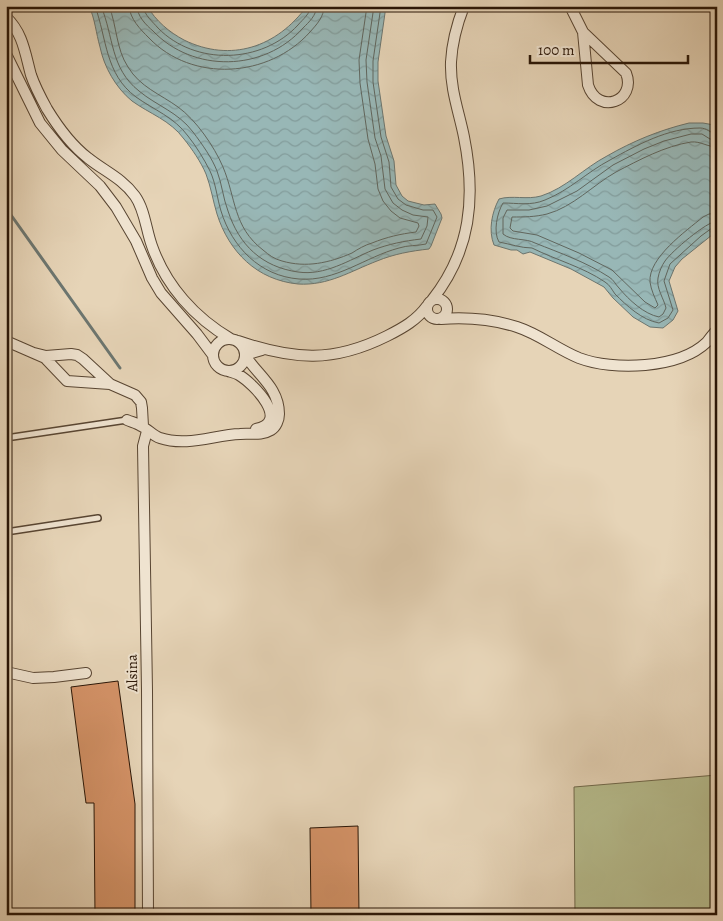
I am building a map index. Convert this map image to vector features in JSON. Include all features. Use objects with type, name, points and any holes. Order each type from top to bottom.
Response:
[{"type":"street","points":[[212,354],[218,342],[222,340],[235,340],[279,354],[309,356],[340,353],[373,343],[415,320],[445,282],[455,263],[462,243],[471,199],[464,138],[453,96],[451,79],[453,42],[464,6]]},
{"type":"street","points":[[570,6],[584,32],[626,73],[628,88],[619,99],[613,102],[600,101],[591,93],[588,85],[584,32]]},
{"type":"street","points":[[6,17],[12,22],[22,38],[35,86],[58,126],[81,152],[112,173],[136,197],[158,260],[172,286],[192,309],[235,340],[244,350],[245,356],[272,388],[279,414],[276,425],[272,430],[253,435],[241,434],[189,441],[160,438],[127,420]]},
{"type":"street","points":[[26,50],[8,56],[40,123],[62,150],[100,186],[126,223],[161,293],[197,334],[212,354],[215,364],[219,368],[239,374],[257,391],[270,409],[270,420],[265,426],[251,429],[241,434]]},
{"type":"street","points":[[100,186],[112,173]]},
{"type":"street","points":[[126,223],[144,218]]},
{"type":"street","points":[[436,318],[447,311],[445,282]]},
{"type":"street","points":[[436,318],[427,313],[429,303],[438,298],[462,318]]},
{"type":"street","points":[[415,320],[436,318],[482,319],[534,334],[564,352],[581,359],[624,366],[657,363],[687,354],[707,342],[717,330]]},
{"type":"street","points":[[6,341],[45,358],[67,381],[110,384]]},
{"type":"street","points":[[228,371],[238,368],[245,356],[262,350]]},
{"type":"street","points":[[34,353],[46,356],[77,356],[83,359],[110,384]]},
{"type":"street","name":"Alsina","points":[[110,384],[136,396],[141,402],[145,429],[143,446],[148,915]]},
{"type":"street","points":[[6,672],[33,678],[86,673]]},
{"type":"lane","points":[[6,438],[127,420]]},
{"type":"lane","points":[[6,532],[98,518]]},
{"type":"green space","points":[[717,775],[717,915],[575,915],[574,787]]},
{"type":"water","points":[[89,6],[147,6],[163,26],[184,40],[202,47],[236,50],[252,47],[282,32],[307,6],[386,6],[378,62],[378,81],[386,136],[394,161],[396,185],[402,196],[408,201],[424,205],[435,204],[441,214],[442,218],[429,249],[390,256],[339,277],[319,283],[298,284],[283,281],[270,277],[258,270],[237,252],[222,228],[206,174],[187,143],[172,127],[126,96],[112,77],[104,62]]},
{"type":"water","points":[[689,123],[714,125],[713,128],[717,129],[717,231],[682,259],[675,267],[669,281],[678,311],[673,320],[663,328],[650,327],[633,317],[604,287],[571,269],[530,252],[523,254],[517,250],[494,245],[491,233],[492,221],[499,199],[541,196],[559,188],[599,161],[647,136]]},
{"type":"building","points":[[118,681],[135,804],[135,915],[95,915],[94,803],[86,803],[71,687]]},
{"type":"building","points":[[358,826],[359,915],[311,915],[310,828]]},
{"type":"waterway","points":[[6,208],[120,368]]}]
